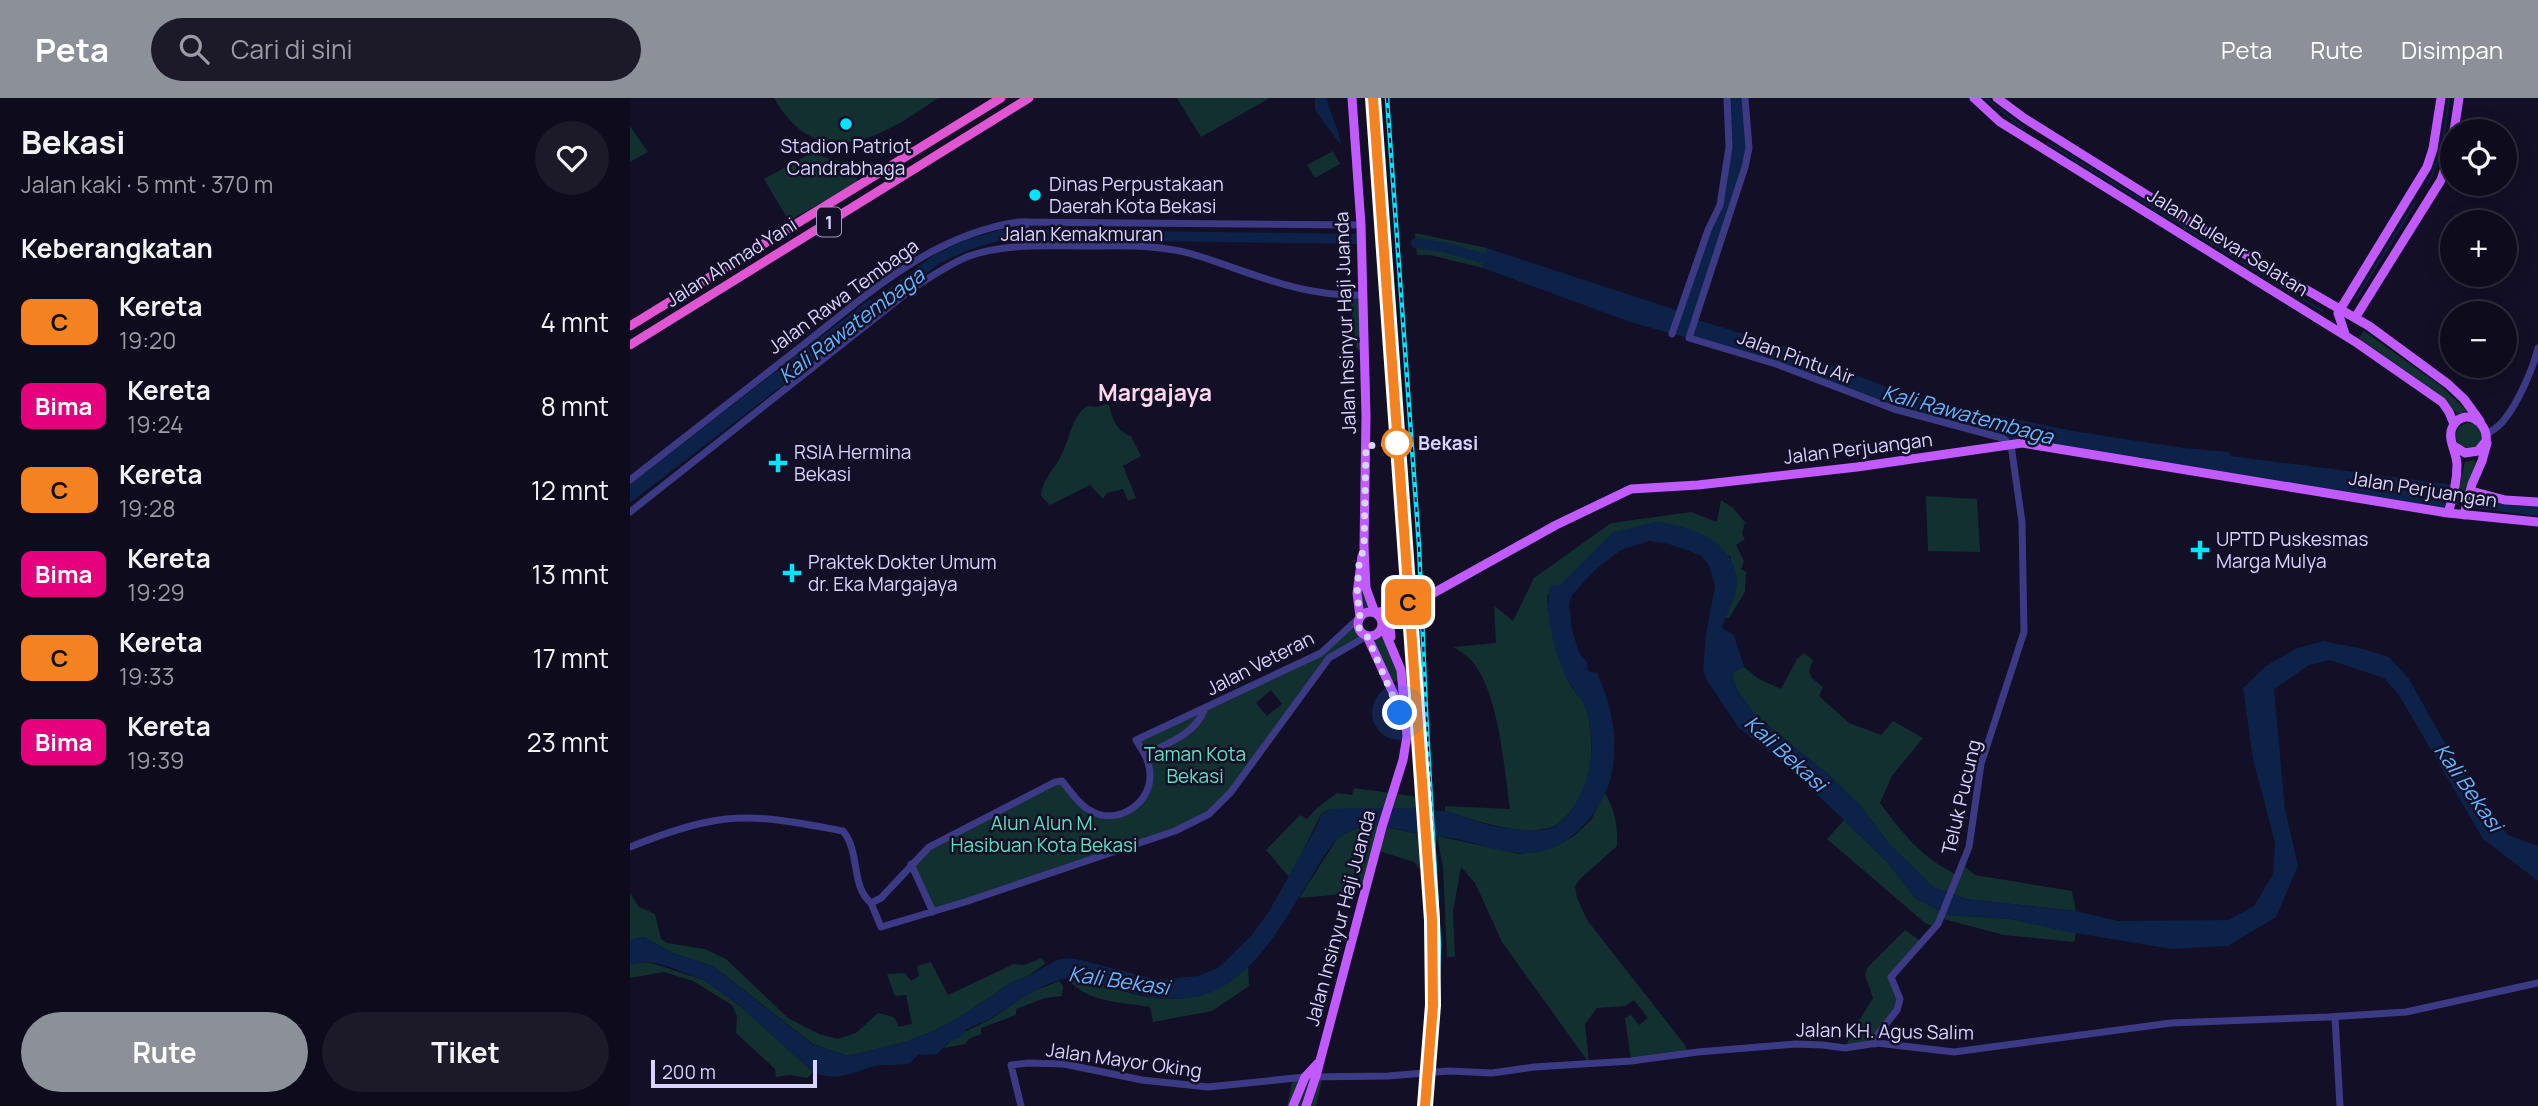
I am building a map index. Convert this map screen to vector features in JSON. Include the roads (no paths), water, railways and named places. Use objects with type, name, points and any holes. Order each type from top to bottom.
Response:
[{"type":"highway","name":"Jalan Ahmad Yani","points":[[630,326],[1001,98]]},
{"type":"highway","name":"Jalan Ahmad Yani","points":[[630,345],[1029,98]]},
{"type":"highway","points":[[674,299],[684,313]]},
{"type":"main road","name":"Jalan Insinyur Haji Juanda","points":[[1352,98],[1361,225],[1366,426],[1364,547],[1366,589],[1375,613]]},
{"type":"main road","name":"Jalan Bulevar Selatan","points":[[1974,98],[2000,122],[2345,335],[2442,402],[2451,414]]},
{"type":"main road","name":"Jalan Bulevar Selatan","points":[[1997,98],[2024,118],[2198,228],[2324,299],[2342,305],[2355,318],[2448,384],[2480,421]]},
{"type":"main road","points":[[2345,335],[2338,319],[2342,305],[2427,167],[2433,149],[2441,98]]},
{"type":"main road","points":[[2456,119],[2459,98]]},
{"type":"main road","points":[[2355,318],[2440,182]]},
{"type":"main road","points":[[2315,317],[2324,318],[2330,311],[2324,299]]},
{"type":"main road","points":[[2342,305],[2354,311],[2361,309]]},
{"type":"main road","points":[[2449,510],[2457,466],[2451,435],[2454,425],[2451,414],[2465,414],[2471,409]]},
{"type":"main road","points":[[2454,425],[2467,417],[2480,421],[2487,436],[2488,446],[2472,484],[2465,513]]},
{"type":"main road","points":[[2454,446],[2465,453],[2475,453],[2484,446],[2487,436]]},
{"type":"main road","name":"Jalan Perjuangan","points":[[1375,613],[1401,609],[1631,489],[1772,477],[2022,443],[2465,513],[2538,522]]},
{"type":"main road","name":"Jalan Perjuangan","points":[[2471,493],[2517,502],[2538,502]]},
{"type":"main road","name":"Jalan Insinyur Haji Juanda","points":[[1360,617],[1357,593],[1359,565],[1364,547]]},
{"type":"main road","points":[[1384,622],[1375,613],[1366,613],[1360,617],[1359,629],[1367,636],[1378,633],[1384,622],[1401,609]]},
{"type":"main road","name":"Jalan Insinyur Haji Juanda","points":[[1384,622],[1402,679],[1407,736],[1404,760],[1395,782]]},
{"type":"main road","name":"Jalan Insinyur Haji Juanda","points":[[1306,1106],[1400,758],[1401,722],[1398,705],[1367,636]]},
{"type":"main road","points":[[1388,682],[1402,679]]},
{"type":"main road","name":"Jalan Insinyur Haji Juanda","points":[[1293,1106],[1305,1077],[1318,1063]]},
{"type":"street","points":[[1672,334],[1721,200],[1729,147],[1727,98]]},
{"type":"street","points":[[1679,311],[1695,319],[1745,167],[1749,148],[1745,98]]},
{"type":"street","name":"Jalan Rawa Tembaga","points":[[630,480],[840,316],[911,264],[963,235],[996,226],[1026,223],[1361,225]]},
{"type":"street","points":[[1026,223],[1027,244]]},
{"type":"street","name":"Jalan Kemakmuran","points":[[630,512],[914,288],[967,257],[1027,244],[1164,248],[1192,254],[1307,292],[1362,295]]},
{"type":"street","name":"Jalan Pintu Air","points":[[1695,319],[1689,338],[1776,364],[1894,409],[2002,439],[2011,445]]},
{"type":"street","points":[[2487,436],[2504,421],[2533,366],[2538,348]]},
{"type":"street","name":"Teluk Pucung","points":[[1875,1044],[1875,1038],[1897,1010],[1900,999],[1891,976],[1938,924],[1969,847],[1981,764],[2024,632],[2022,522],[2011,445]]},
{"type":"street","name":"Jalan Veteran","points":[[871,903],[881,898],[911,864],[934,844],[1055,782],[1062,782],[1081,804],[1091,811],[1109,816],[1129,811],[1144,796],[1150,776],[1145,755],[1136,740],[1321,653],[1360,617]]},
{"type":"street","points":[[630,847],[710,821],[736,819],[791,822],[843,831],[854,850],[860,891],[871,903],[881,927],[1154,839],[1204,818],[1231,792],[1329,658],[1367,636]]},
{"type":"street","points":[[1334,641],[1333,646],[1340,650]]},
{"type":"street","name":"Jalan Veteran","points":[[1145,755],[1179,738],[1196,725],[1205,708]]},
{"type":"street","points":[[911,864],[933,912]]},
{"type":"street","name":"Jalan KH. Agus Salim","points":[[1316,1076],[1354,1077],[1449,1071],[1492,1073],[1534,1067],[1631,1061],[1698,1052],[1814,1044],[1845,1048],[1875,1044],[1954,1052],[2171,1023],[2335,1017],[2413,1011],[2538,983]]},
{"type":"street","points":[[2335,1017],[2340,1106]]},
{"type":"street","name":"Jalan Mayor Oking","points":[[1021,1106],[1011,1065],[1064,1064],[1142,1080],[1196,1087],[1244,1085],[1316,1076]]},
{"type":"water","points":[[1315,98],[1327,98],[1340,144],[1315,110]]},
{"type":"water","points":[[1727,98],[1745,98],[1749,148],[1695,319],[1785,347],[1899,392],[1952,406],[2073,431],[2229,452],[2231,456],[2455,485],[2448,513],[2002,438],[1894,409],[1731,350],[1630,322],[1483,268],[1487,248],[1679,311],[1718,210],[1728,166]]},
{"type":"water","points":[[870,299],[879,311],[630,503],[630,484]]},
{"type":"water","points":[[2474,498],[2514,506],[2538,506],[2538,516],[2472,508]]},
{"type":"water","name":"Kali Bekasi","points":[[1656,522],[1696,531],[1728,555],[1734,567],[1737,587],[1722,628],[1734,635],[1744,667],[1732,673],[1737,690],[1755,715],[1830,776],[1860,805],[1889,844],[1933,887],[1966,899],[2076,911],[2118,921],[2228,920],[2254,906],[2273,874],[2275,843],[2253,759],[2243,688],[2266,666],[2295,649],[2323,641],[2389,657],[2409,679],[2451,754],[2508,835],[2538,846],[2538,881],[2483,839],[2399,695],[2384,678],[2330,660],[2309,665],[2274,689],[2285,809],[2298,866],[2276,917],[2228,946],[2171,949],[2063,931],[2011,919],[1948,915],[1915,898],[1888,863],[1847,823],[1787,766],[1739,728],[1703,670],[1706,634],[1715,586],[1708,563],[1700,555],[1669,544],[1649,541],[1621,550],[1597,568],[1572,595],[1569,605],[1572,630],[1579,652],[1587,662],[1588,671],[1597,673],[1608,704],[1614,736],[1613,769],[1609,785],[1587,822],[1557,846],[1532,853],[1510,852],[1383,826],[1352,830],[1338,839],[1327,852],[1261,953],[1236,977],[1208,993],[1179,999],[1164,998],[1082,979],[1059,980],[1039,988],[990,1019],[969,1028],[937,1054],[918,1055],[906,1064],[875,1066],[831,1077],[813,1072],[740,1006],[704,980],[664,965],[648,962],[630,964],[630,940],[644,937],[672,953],[713,966],[812,1044],[848,1056],[905,1042],[934,1031],[1014,981],[1057,960],[1081,960],[1158,980],[1198,976],[1218,968],[1251,936],[1268,913],[1321,815],[1330,809],[1428,809],[1504,828],[1552,828],[1567,816],[1584,787],[1592,748],[1586,709],[1566,678],[1552,637],[1548,608],[1551,585],[1560,585],[1613,532]]},
{"type":"waterway","points":[[1986,98],[2023,128]]},
{"type":"waterway","points":[[2428,183],[2440,152],[2449,98]]},
{"type":"waterway","points":[[2048,143],[2322,311]]},
{"type":"waterway","points":[[2357,297],[2415,203]]},
{"type":"waterway","name":"Kali Rawatembaga","points":[[864,313],[937,259],[967,245],[1004,234],[1356,239]]},
{"type":"waterway","name":"Kali Rawatembaga","points":[[1416,243],[1443,247],[1497,262]]},
{"type":"waterway","name":"Kali Rawatembaga","points":[[2445,498],[2486,504]]},
{"type":"railway","points":[[1373,98],[1415,684]]},
{"type":"railway","points":[[1387,98],[1419,546],[1439,945],[1436,1026],[1426,1106]]},
{"type":"railway","points":[[1411,676],[1428,907]]},
{"type":"train","name":"C","points":[[1373,98],[1432,920],[1433,1005],[1425,1106]]},
{"type":"place","name":"Stadion Patriot Candrabhaga","points":[[846,124]]},
{"type":"place","name":"Dinas Perpustakaan Daerah Kota Bekasi","points":[[1035,195]]},
{"type":"place","name":"Bekasi","points":[[1397,443]]},
{"type":"place","name":"RSIA Hermina Bekasi","points":[[778,463]]},
{"type":"place","name":"UPTD Puskesmas Marga Mulya","points":[[2200,550]]},
{"type":"place","name":"Praktek Dokter Umum dr. Eka Margajaya","points":[[792,573]]},
{"type":"district","name":"Margajaya","points":[[1155,392]]},
{"type":"park label","name":"Taman Kota Bekasi","points":[[1195,765]]},
{"type":"park label","name":"Alun Alun M. Hasibuan Kota Bekasi","points":[[1044,834]]}]
